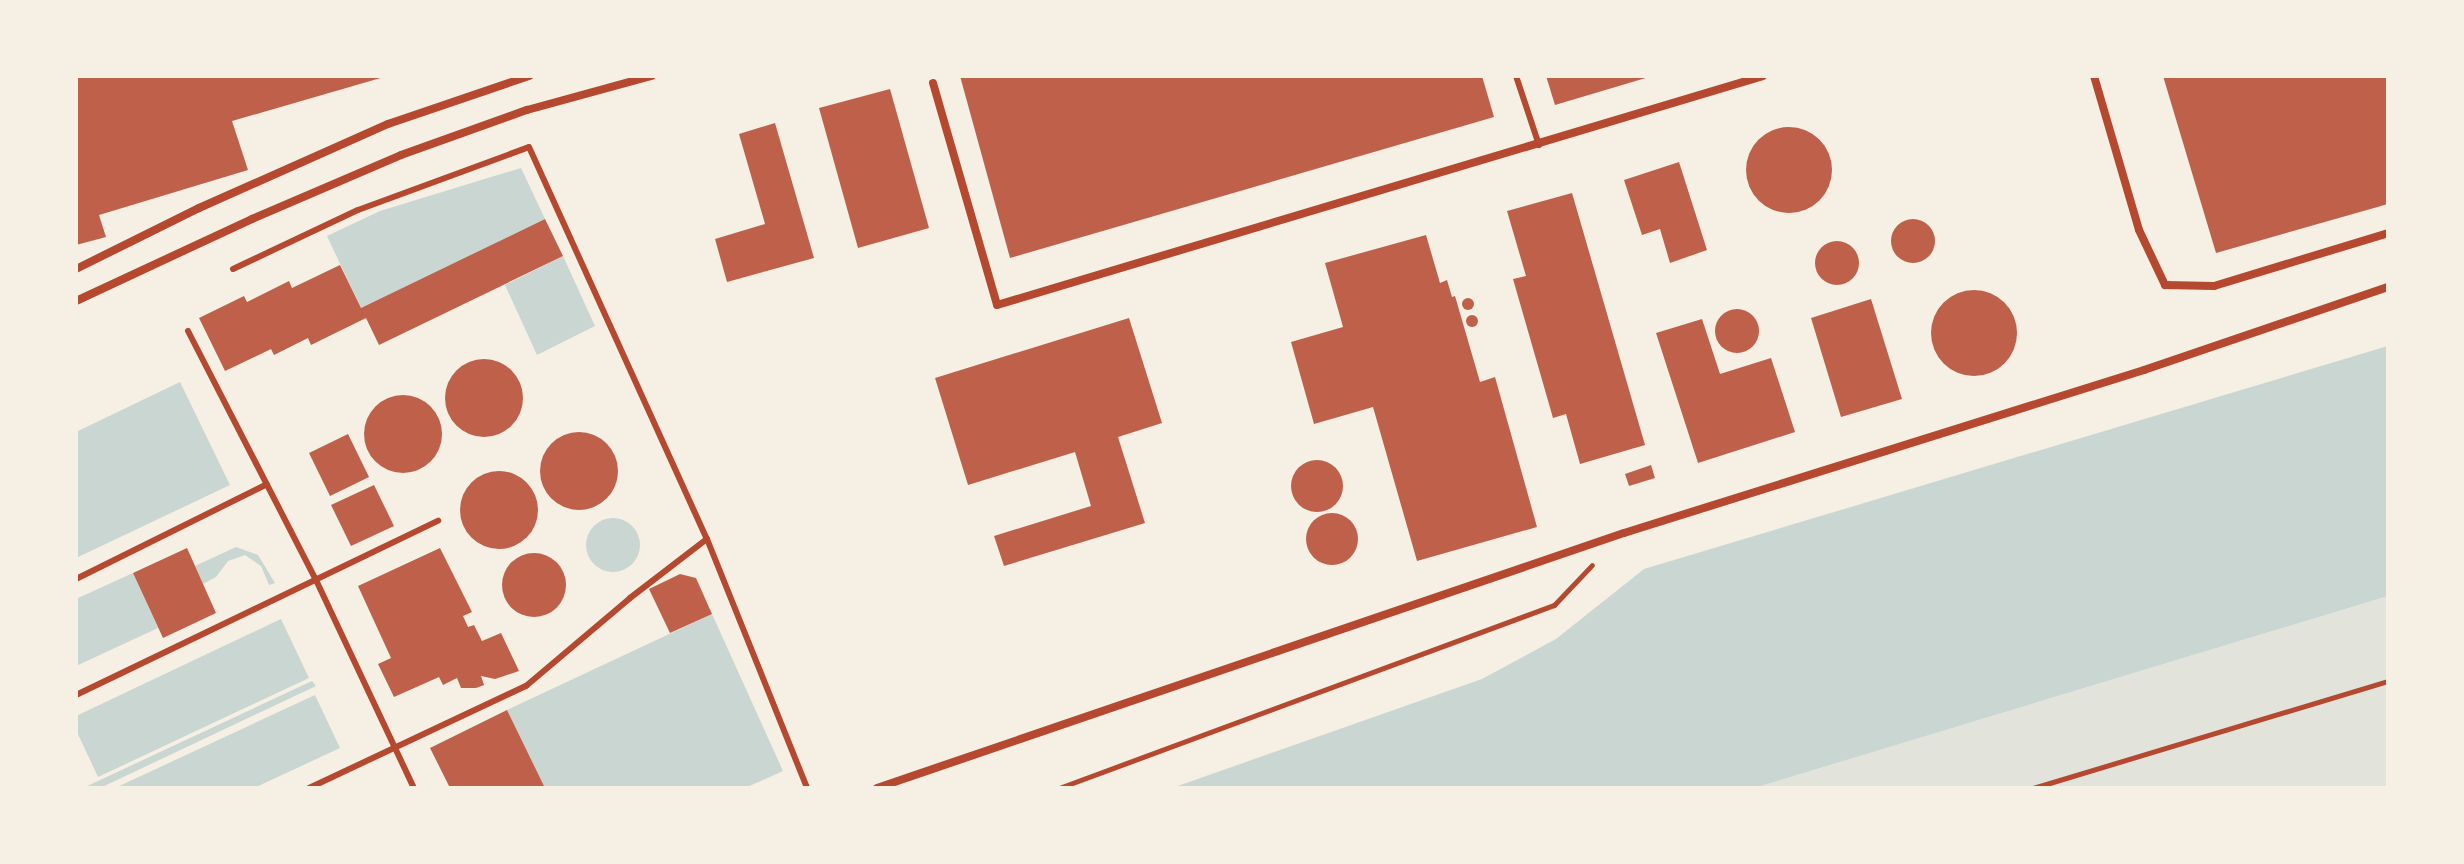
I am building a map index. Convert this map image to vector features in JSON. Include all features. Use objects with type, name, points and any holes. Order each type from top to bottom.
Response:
[{"type":"street","points":[[76,269],[199,208],[388,124],[529,76]]},
{"type":"street","points":[[76,301],[252,219],[401,155],[527,110],[651,76]]},
{"type":"street","points":[[933,83],[997,305],[1763,76]]},
{"type":"street","points":[[2094,76],[2139,230],[2165,285],[2214,286],[2388,233]]},
{"type":"street","points":[[877,788],[1609,538],[2144,370],[2388,287]]},
{"type":"lane","points":[[1516,76],[1539,145]]},
{"type":"lane","points":[[233,269],[358,210],[529,147],[707,539],[807,788]]},
{"type":"lane","points":[[188,331],[316,580],[414,788]]},
{"type":"lane","points":[[76,579],[267,484]]},
{"type":"lane","points":[[76,695],[438,521]]},
{"type":"lane","points":[[309,788],[526,686],[630,598],[707,539]]},
{"type":"path","points":[[1059,788],[1554,605],[1594,564]]},
{"type":"path","points":[[2033,788],[2388,681]]},
{"type":"shaded area","points":[[521,168],[545,219],[361,308],[327,236],[380,211]]},
{"type":"shaded area","points":[[563,256],[595,326],[537,355],[505,285]]},
{"type":"shaded area","points":[[2388,346],[2388,596],[1754,788],[1172,788],[1482,679],[1556,639],[1644,569]]},
{"type":"shaded area","points":[[180,382],[230,485],[76,558],[76,432]]},
{"type":"shaded area","points":[[613,518],[632,526],[640,545],[632,564],[613,572],[594,564],[586,545],[594,526]]},
{"type":"shaded area","points":[[236,547],[258,555],[275,583],[269,585],[261,566],[245,555],[228,561],[216,577],[203,584],[195,566]]},
{"type":"shaded area","points":[[133,573],[158,628],[76,666],[76,599]]},
{"type":"shaded area","points":[[2388,596],[2388,788],[1754,788]]},
{"type":"shaded area","points":[[712,614],[783,771],[745,788],[545,788],[507,710]]},
{"type":"shaded area","points":[[281,619],[309,678],[98,777],[76,730],[76,716]]},
{"type":"shaded area","points":[[312,681],[316,686],[100,788],[83,788]]},
{"type":"shaded area","points":[[315,695],[340,748],[254,788],[115,788]]},
{"type":"building","points":[[76,76],[384,77],[232,121],[248,170],[99,215],[106,237],[76,245]]},
{"type":"building","points":[[960,76],[1482,76],[1494,117],[1010,258]]},
{"type":"building","points":[[1546,76],[1649,76],[1649,77],[1555,105]]},
{"type":"building","points":[[2163,76],[2388,76],[2388,204],[2216,253]]},
{"type":"building","points":[[890,89],[929,228],[858,248],[819,108]]},
{"type":"building","points":[[775,123],[814,258],[727,282],[715,239],[765,224],[739,134]]},
{"type":"building","points":[[1789,127],[1813,134],[1825,146],[1832,170],[1825,194],[1813,206],[1789,213],[1765,206],[1753,194],[1746,170],[1753,146],[1765,134]]},
{"type":"building","points":[[1679,162],[1707,250],[1670,263],[1660,229],[1642,235],[1624,180]]},
{"type":"building","points":[[1572,193],[1645,445],[1580,464],[1566,414],[1553,418],[1513,279],[1526,276],[1507,211]]},
{"type":"building","points":[[545,219],[563,256],[379,345],[366,318],[311,345],[308,338],[274,355],[271,349],[225,371],[199,318],[244,296],[247,302],[289,281],[292,288],[340,265],[361,308]]},
{"type":"building","points":[[1913,219],[1928,226],[1935,241],[1928,256],[1913,263],[1898,256],[1891,241],[1898,226]]},
{"type":"building","points":[[1426,235],[1440,283],[1447,280],[1452,297],[1455,296],[1480,382],[1495,377],[1537,527],[1417,561],[1373,407],[1314,424],[1291,342],[1343,327],[1325,263]]},
{"type":"building","points":[[1837,241],[1853,247],[1859,263],[1853,279],[1837,285],[1821,279],[1815,263],[1821,247]]},
{"type":"building","points":[[1974,290],[1998,297],[2010,309],[2017,333],[2010,357],[1998,369],[1974,376],[1950,369],[1938,357],[1931,333],[1938,309],[1950,297]]},
{"type":"building","points":[[1468,298],[1474,304],[1468,310],[1462,304]]},
{"type":"building","points":[[1871,299],[1902,399],[1841,417],[1811,318]]},
{"type":"building","points":[[1737,309],[1753,315],[1759,331],[1753,347],[1737,353],[1721,347],[1715,331],[1721,315]]},
{"type":"building","points":[[1467,316],[1477,316],[1477,326],[1467,326]]},
{"type":"building","points":[[1129,318],[1162,423],[1118,437],[1145,523],[1004,566],[994,536],[1091,506],[1075,452],[968,485],[935,378]]},
{"type":"building","points":[[1702,319],[1720,374],[1771,358],[1795,432],[1698,463],[1656,333]]},
{"type":"building","points":[[484,359],[499,362],[511,371],[520,383],[523,398],[520,413],[511,425],[499,434],[484,437],[469,434],[457,425],[448,413],[445,398],[448,383],[457,371],[469,362]]},
{"type":"building","points":[[403,395],[418,398],[435,412],[442,434],[439,449],[425,466],[403,473],[388,470],[371,456],[364,434],[367,419],[381,402]]},
{"type":"building","points":[[579,432],[594,435],[611,449],[618,471],[615,486],[601,503],[579,510],[564,507],[547,493],[540,471],[543,456],[557,439]]},
{"type":"building","points":[[348,434],[369,477],[330,496],[309,453]]},
{"type":"building","points":[[1317,460],[1335,468],[1343,486],[1335,504],[1317,512],[1299,504],[1291,486],[1299,468]]},
{"type":"building","points":[[1651,465],[1655,478],[1629,486],[1625,474]]},
{"type":"building","points":[[499,471],[514,474],[531,488],[538,510],[535,525],[521,542],[499,549],[484,546],[467,532],[460,510],[463,495],[477,478]]},
{"type":"building","points":[[374,485],[394,526],[351,546],[331,505]]},
{"type":"building","points":[[1332,513],[1351,520],[1358,539],[1351,558],[1332,565],[1313,558],[1306,539],[1313,520]]},
{"type":"building","points":[[187,548],[216,613],[163,638],[133,573]]},
{"type":"building","points":[[440,548],[472,612],[463,616],[468,627],[474,625],[482,641],[501,633],[519,671],[495,679],[481,676],[484,685],[476,688],[461,688],[457,678],[443,685],[439,677],[394,697],[378,664],[391,658],[358,586]]},
{"type":"building","points":[[534,553],[552,559],[560,567],[566,585],[560,603],[552,611],[534,617],[516,611],[508,603],[502,585],[508,567],[516,559]]},
{"type":"building","points":[[680,574],[696,578],[712,614],[670,633],[649,589]]},
{"type":"building","points":[[507,710],[545,788],[450,788],[430,748]]}]
